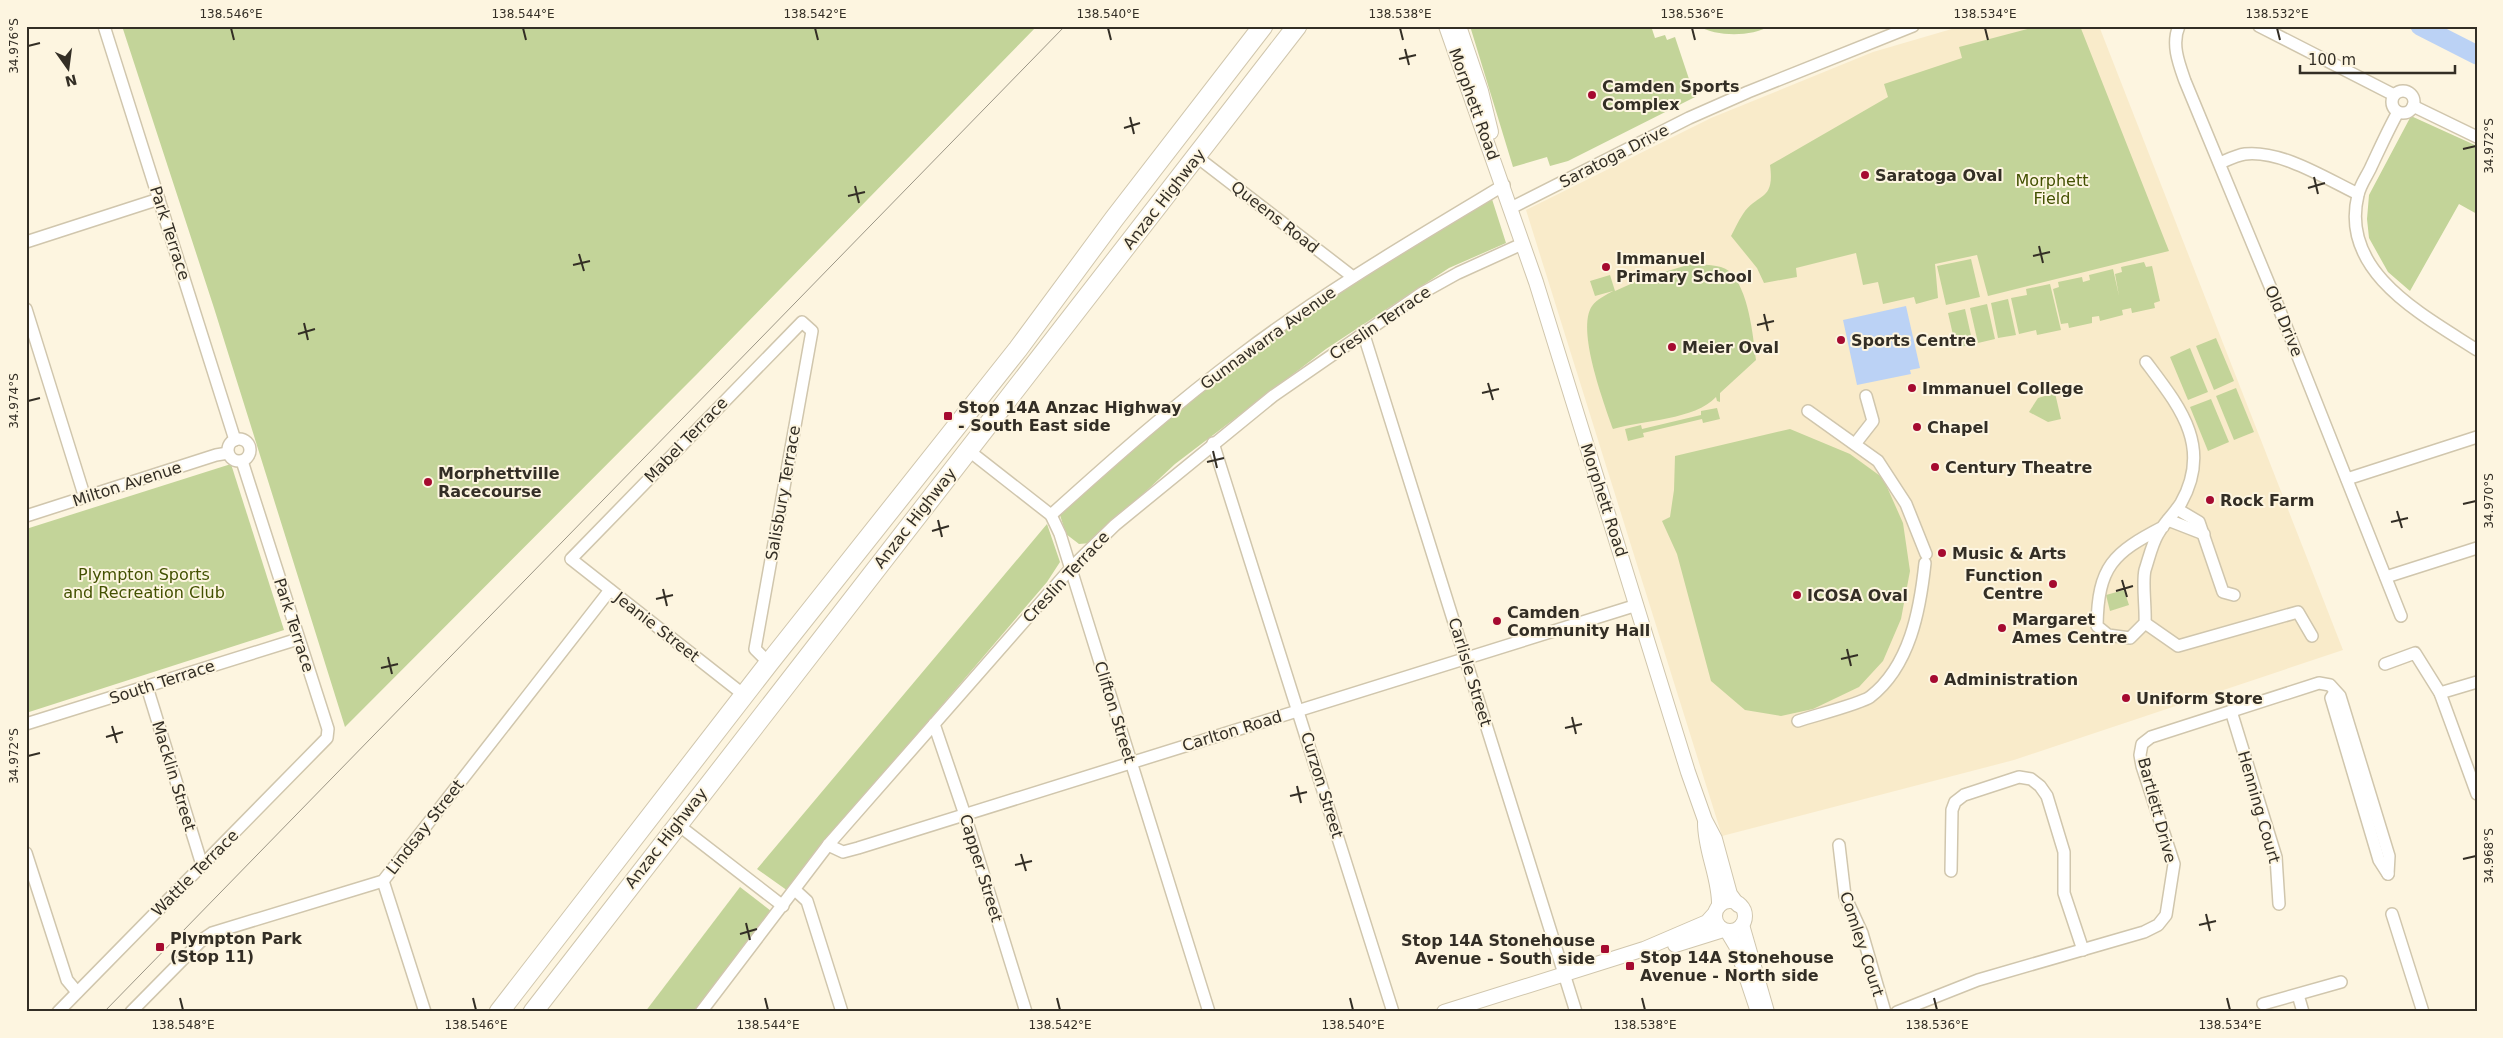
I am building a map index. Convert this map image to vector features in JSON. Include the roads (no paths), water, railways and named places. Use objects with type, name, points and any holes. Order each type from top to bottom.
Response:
[{"type":"highway","name":"Anzac Highway","points":[[499,1012],[769,663],[900,500],[1018,348],[1130,198],[1263,26]]},
{"type":"highway","name":"Anzac Highway","points":[[534,1012],[717,772],[1166,197],[1297,26]]},
{"type":"highway","points":[[1130,198],[1143,206],[1157,203],[1166,197]]},
{"type":"highway","points":[[1096,243],[1110,232],[1119,228],[1127,231],[1131,241]]},
{"type":"highway","points":[[900,500],[906,506],[911,506],[933,495]]},
{"type":"highway","points":[[883,520],[894,515],[901,517],[908,526]]},
{"type":"highway","points":[[710,741],[713,747],[722,751],[740,743]]},
{"type":"highway","points":[[692,763],[706,762],[717,772]]},
{"type":"street","name":"Park Terrace","points":[[104,26],[236,440]]},
{"type":"street","name":"Morphett Road","points":[[1446,26],[1470,99],[1511,208],[1705,820],[1715,839],[1730,894],[1738,904]]},
{"type":"street","name":"Morphett Road","points":[[1460,26],[1481,91],[1503,184]]},
{"type":"street","name":"Saratoga Drive","points":[[1511,208],[1689,118],[1757,88],[1913,26]]},
{"type":"street","name":"Old Drive","points":[[2179,26],[2176,47],[2177,61],[2220,163],[2401,616]]},
{"type":"street","points":[[2259,26],[2394,95],[2402,92],[2408,93],[2413,100],[2413,106],[2407,112],[2398,112],[2392,105],[2394,95]]},
{"type":"street","points":[[2413,106],[2477,137]]},
{"type":"street","points":[[2398,112],[2358,194],[2355,220],[2358,241],[2377,276],[2425,316],[2477,350]]},
{"type":"street","points":[[2220,163],[2244,154],[2268,154],[2288,161],[2358,194]]},
{"type":"street","name":"Queens Road","points":[[1197,157],[1353,277]]},
{"type":"street","name":"Gunnawarra Avenue","points":[[1051,515],[1126,448],[1208,380],[1251,348],[1353,277],[1503,184]]},
{"type":"street","points":[[26,242],[159,199]]},
{"type":"street","name":"Creslin Terrace","points":[[701,1012],[828,845],[1071,568],[1109,531],[1273,396],[1363,332],[1458,273],[1522,244]]},
{"type":"street","points":[[26,309],[85,498]]},
{"type":"street","name":"Mabel Terrace","points":[[571,558],[802,322]]},
{"type":"street","name":"Salisbury Terrace","points":[[769,663],[755,649],[812,331],[802,322]]},
{"type":"street","name":"Carlisle Street","points":[[1363,332],[1576,1012]]},
{"type":"street","points":[[2146,362],[2176,402],[2188,425],[2194,449],[2193,473],[2187,491],[2176,509],[2166,523],[2158,534],[2144,573],[2145,623],[2130,638],[2108,635],[2097,626],[2097,607],[2102,579],[2110,564],[2122,550],[2166,523],[2204,534]]},
{"type":"street","points":[[1854,444],[1873,421],[1866,396]]},
{"type":"street","points":[[1798,721],[1869,698],[1899,666],[1920,607],[1926,559],[1906,504],[1878,461],[1808,411]]},
{"type":"street","points":[[2347,479],[2477,437]]},
{"type":"street","points":[[236,440],[243,440],[249,448],[247,457],[242,461],[235,461],[228,453],[229,446],[236,440]]},
{"type":"street","name":"Curzon Street","points":[[1213,444],[1299,710],[1393,1012]]},
{"type":"street","points":[[968,450],[1051,515]]},
{"type":"street","name":"Milton Avenue","points":[[26,516],[216,455],[228,453]]},
{"type":"street","name":"Park Terrace","points":[[242,461],[328,732]]},
{"type":"street","points":[[2176,509],[2200,522],[2223,592],[2234,595]]},
{"type":"street","name":"Clifton Street","points":[[1051,515],[1071,568],[1209,1012]]},
{"type":"street","points":[[2386,578],[2477,548]]},
{"type":"street","name":"Jeanie Street","points":[[571,558],[744,695]]},
{"type":"street","name":"Lindsay Street","points":[[131,1012],[203,939],[212,933],[383,881],[610,590]]},
{"type":"street","name":"Carlton Road","points":[[828,845],[843,852],[851,850],[1637,605]]},
{"type":"street","points":[[2145,623],[2178,646],[2298,612],[2312,636]]},
{"type":"street","name":"South Terrace","points":[[26,724],[298,639]]},
{"type":"street","points":[[2385,664],[2415,653],[2440,693],[2477,794]]},
{"type":"street","points":[[2440,693],[2477,682]]},
{"type":"street","name":"Bartlett Drive","points":[[1896,1012],[1978,980],[2144,932],[2158,925],[2166,915],[2174,864],[2142,766],[2140,755],[2142,744],[2150,737],[2319,683],[2330,685],[2335,692]]},
{"type":"street","name":"Macklin Street","points":[[147,687],[202,865]]},
{"type":"street","points":[[2335,692],[2340,696],[2389,856],[2388,874],[2380,860],[2331,698],[2335,692]]},
{"type":"street","name":"Henning Court","points":[[2232,711],[2276,857],[2279,904]]},
{"type":"street","name":"Capper Street","points":[[934,724],[965,815],[1026,1012]]},
{"type":"street","name":"Wattle Terrace","points":[[58,1012],[322,746],[328,732]]},
{"type":"street","points":[[1951,871],[1952,810],[1956,802],[1964,795],[2020,777],[2031,780],[2047,796],[2064,852],[2064,893],[2083,950]]},
{"type":"street","name":"Morphett Road","points":[[1705,820],[1705,842],[1720,892],[1717,910]]},
{"type":"street","points":[[677,824],[783,906]]},
{"type":"street","name":"Comley Court","points":[[1840,845],[1845,896],[1862,933],[1885,1012]]},
{"type":"street","points":[[26,853],[31,887],[67,980],[77,992]]},
{"type":"street","points":[[383,881],[425,1012]]},
{"type":"street","points":[[795,890],[807,901],[842,1012]]},
{"type":"street","points":[[1444,1012],[1644,949],[1707,922],[1717,910],[1728,902],[1738,904],[1744,914],[1742,925],[1767,1012]]},
{"type":"street","points":[[1717,910],[1717,925],[1725,930],[1736,946],[1758,1012]]},
{"type":"street","points":[[2392,914],[2423,1012]]},
{"type":"street","points":[[1644,949],[1676,944],[1725,930],[1738,929],[1742,925]]},
{"type":"street","points":[[2263,1004],[2341,982]]},
{"type":"street","points":[[2298,994],[2303,1012]]},
{"type":"water","points":[[1906,306],[1920,368],[1910,370],[1911,374],[1857,385],[1843,320]]},
{"type":"waterway","points":[[2420,26],[2477,55]]},
{"type":"tram line","points":[[104,1012],[1065,26]]},
{"type":"place","name":"Camden Sports Complex","points":[[1592,95]]},
{"type":"place","name":"Saratoga Oval","points":[[1865,175]]},
{"type":"place","name":"Immanuel Primary School","points":[[1606,267]]},
{"type":"place","name":"Sports Centre","points":[[1841,340]]},
{"type":"place","name":"Meier Oval","points":[[1672,347]]},
{"type":"place","name":"Immanuel College","points":[[1912,388]]},
{"type":"place","name":"Stop 14A Anzac Highway - South East side","points":[[948,416]]},
{"type":"place","name":"Chapel","points":[[1917,427]]},
{"type":"place","name":"Century Theatre","points":[[1935,467]]},
{"type":"place","name":"Morphettville Racecourse","points":[[428,482]]},
{"type":"place","name":"Rock Farm","points":[[2210,500]]},
{"type":"place","name":"Music & Arts","points":[[1942,553]]},
{"type":"place","name":"Function Centre","points":[[2053,584]]},
{"type":"place","name":"ICOSA Oval","points":[[1797,595]]},
{"type":"place","name":"Camden Community Hall","points":[[1497,621]]},
{"type":"place","name":"Margaret Ames Centre","points":[[2002,628]]},
{"type":"place","name":"Administration","points":[[1934,679]]},
{"type":"place","name":"Uniform Store","points":[[2126,698]]},
{"type":"place","name":"Plympton Park (Stop 11)","points":[[160,947]]},
{"type":"place","name":"Stop 14A Stonehouse Avenue - South side","points":[[1605,949]]},
{"type":"place","name":"Stop 14A Stonehouse Avenue - North side","points":[[1630,966]]},
{"type":"park label","name":"Morphett Field","points":[[2052,189]]},
{"type":"park label","name":"Plympton Sports and Recreation Club","points":[[144,583]]}]
